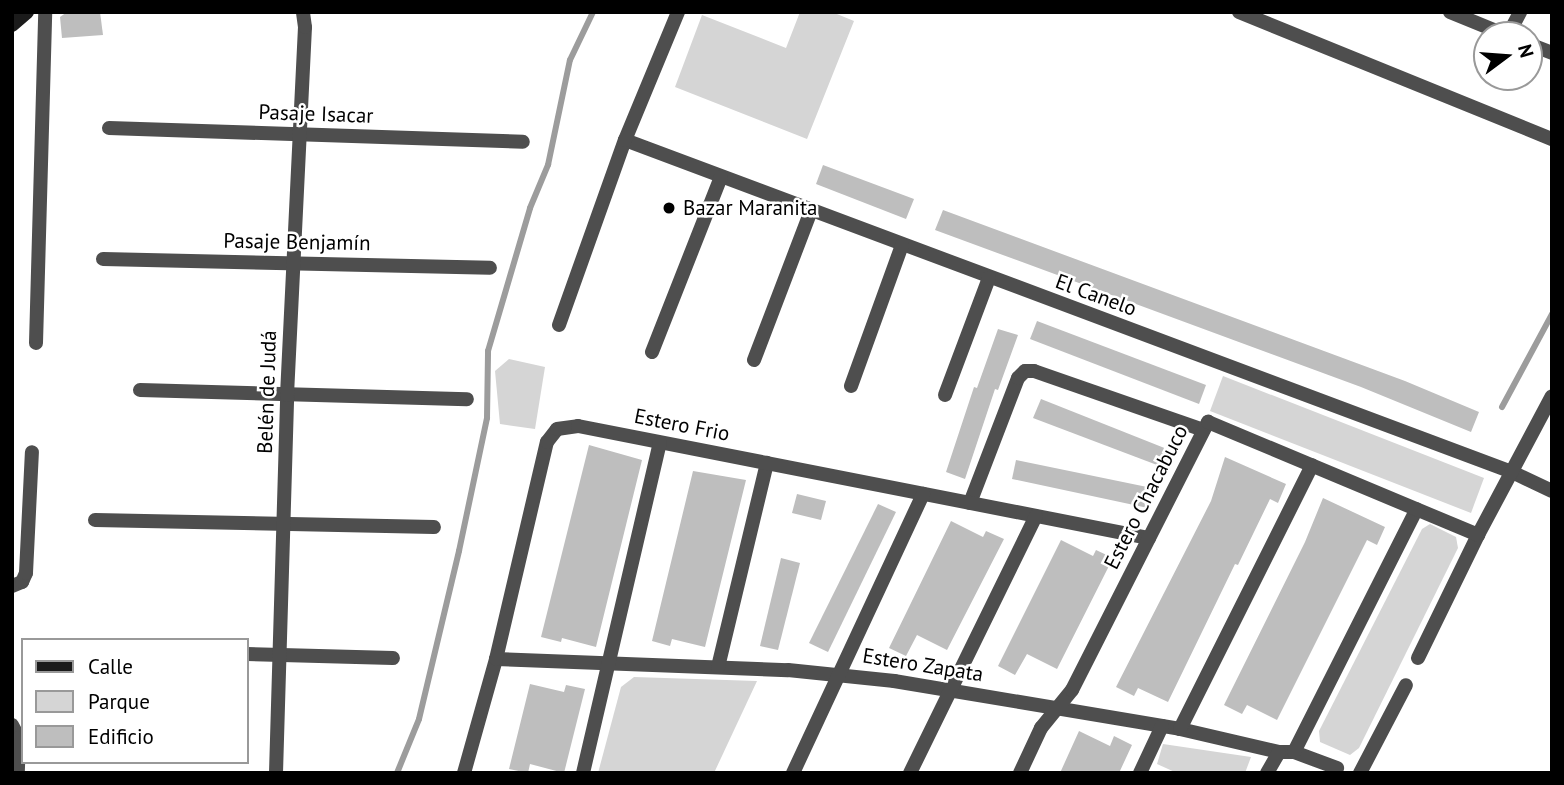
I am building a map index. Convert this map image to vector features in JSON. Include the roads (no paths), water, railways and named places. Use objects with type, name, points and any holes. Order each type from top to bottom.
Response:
[{"type":"main road","points":[[12,25],[27,12]]},
{"type":"street","points":[[36,343],[45,12]]},
{"type":"street","name":"Belén de Judá","points":[[276,773],[298,134],[305,26],[303,12]]},
{"type":"street","points":[[559,325],[625,140],[678,12]]},
{"type":"street","points":[[1239,12],[1552,139]]},
{"type":"street","points":[[1450,12],[1473,21]]},
{"type":"street","name":"Pasaje Isacar","points":[[108,128],[523,142]]},
{"type":"street","name":"El Canelo","points":[[625,140],[902,246],[1512,472],[1552,491]]},
{"type":"street","points":[[652,352],[721,177]]},
{"type":"street","points":[[754,360],[811,211]]},
{"type":"street","points":[[851,386],[902,246]]},
{"type":"street","name":"Pasaje Benjamín","points":[[103,259],[490,268]]},
{"type":"street","points":[[945,395],[989,278]]},
{"type":"street","points":[[970,503],[1018,378],[1025,371],[1034,371],[1203,430]]},
{"type":"street","points":[[141,390],[467,398]]},
{"type":"street","points":[[1418,658],[1478,535],[1552,396]]},
{"type":"street","name":"Estero Chacabuco","points":[[1020,773],[1041,728],[1059,708],[1208,422],[1478,535]]},
{"type":"street","name":"Estero Frio","points":[[464,773],[496,659],[548,442],[557,429],[574,426],[1149,538]]},
{"type":"street","points":[[583,773],[611,663],[660,443]]},
{"type":"street","points":[[12,586],[22,582],[26,573],[32,452]]},
{"type":"street","points":[[718,667],[767,463]]},
{"type":"street","points":[[1180,729],[1312,465]]},
{"type":"street","points":[[793,773],[923,494]]},
{"type":"street","points":[[1294,752],[1417,509]]},
{"type":"street","points":[[910,773],[1036,516]]},
{"type":"street","points":[[95,520],[434,527]]},
{"type":"street","points":[[248,654],[393,658]]},
{"type":"street","name":"Estero Zapata","points":[[496,659],[841,674],[952,689],[1180,729],[1279,752],[1294,752],[1336,768]]},
{"type":"street","points":[[1360,773],[1406,685]]},
{"type":"street","points":[[13,725],[19,738],[18,773]]},
{"type":"street","points":[[1140,773],[1162,726]]},
{"type":"street","points":[[1267,773],[1279,752]]},
{"type":"waterway","points":[[397,773],[419,719],[459,551],[487,418],[488,351],[530,208],[548,165],[570,60],[593,12]]},
{"type":"waterway","points":[[1502,407],[1552,314]]},
{"type":"place","name":"Bazar Maranita","points":[[669,208]]}]
